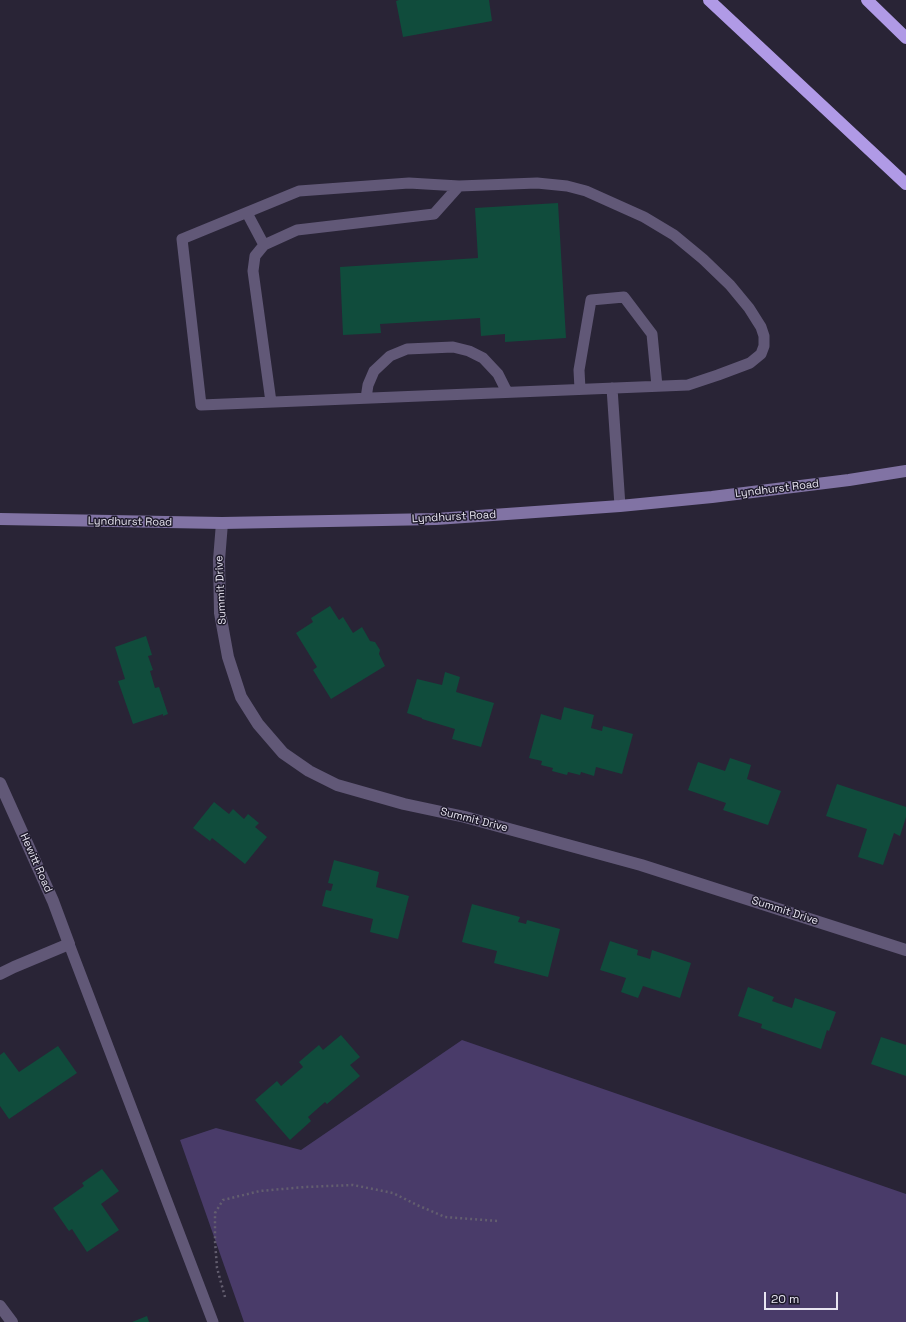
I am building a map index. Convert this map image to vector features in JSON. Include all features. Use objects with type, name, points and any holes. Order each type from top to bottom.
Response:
[{"type":"highway","points":[[709,0],[906,184]]},
{"type":"highway","points":[[867,0],[906,38]]},
{"type":"main road","name":"Lyndhurst Road","points":[[0,519],[222,524],[436,519],[620,506],[712,497],[849,480],[906,471]]},
{"type":"street","name":"Summit Drive","points":[[222,524],[219,560],[220,613],[228,657],[241,698],[258,724],[283,753],[309,772],[337,785],[396,802],[465,816],[641,865],[906,950]]},
{"type":"street","name":"Hewitt Road","points":[[0,783],[53,901],[69,944]]},
{"type":"street","points":[[0,974],[69,944]]},
{"type":"street","points":[[0,1306],[12,1322]]},
{"type":"lane","points":[[409,183],[459,186],[544,183],[567,186],[586,191],[644,217],[674,234],[730,285],[749,308],[761,327],[764,336],[764,346],[761,354],[750,363],[688,384],[201,405],[182,240],[299,191],[409,183]]},
{"type":"lane","points":[[271,402],[253,271],[255,256],[264,245],[297,230],[434,214],[459,186]]},
{"type":"lane","points":[[247,213],[264,245]]},
{"type":"lane","points":[[580,389],[579,370],[591,300],[624,297],[652,334],[657,386]]},
{"type":"lane","points":[[366,398],[368,385],[374,371],[390,356],[407,349],[453,347],[469,351],[483,358],[498,374],[507,392]]},
{"type":"lane","points":[[612,388],[620,506]]},
{"type":"lane","points":[[69,944],[212,1322]]},
{"type":"path","points":[[227,1304],[217,1268],[215,1241],[215,1213],[223,1200],[260,1192],[305,1187],[353,1185],[394,1193],[416,1205],[446,1217],[498,1221]]},
{"type":"shaded area","points":[[462,1040],[906,1194],[906,1322],[244,1322],[180,1140],[216,1128],[301,1150]]},
{"type":"building","points":[[489,0],[492,21],[403,37],[396,1]]},
{"type":"building","points":[[558,203],[566,338],[505,342],[505,334],[481,336],[480,318],[380,324],[381,333],[343,335],[340,267],[478,258],[475,208]]},
{"type":"building","points":[[330,606],[339,620],[343,617],[353,633],[362,627],[370,641],[375,642],[380,650],[379,654],[385,666],[331,699],[313,670],[317,667],[296,633],[313,622],[311,618]]},
{"type":"building","points":[[146,636],[152,655],[148,656],[153,670],[150,671],[155,688],[159,687],[168,714],[163,716],[163,714],[133,724],[118,681],[125,679],[115,647]]},
{"type":"building","points":[[445,672],[460,677],[456,692],[494,703],[481,747],[452,739],[455,729],[407,713],[417,679],[442,685]]},
{"type":"building","points":[[564,707],[594,715],[591,728],[602,731],[603,726],[633,734],[622,774],[596,767],[594,776],[581,772],[580,775],[568,772],[567,775],[552,771],[553,768],[541,765],[542,761],[529,758],[541,714],[561,720]]},
{"type":"building","points":[[730,758],[751,765],[747,779],[781,791],[768,825],[723,810],[726,803],[688,790],[698,762],[725,771]]},
{"type":"building","points":[[837,784],[906,807],[906,817],[900,836],[894,833],[883,865],[858,857],[867,829],[826,816]]},
{"type":"building","points":[[214,802],[229,814],[233,809],[244,819],[248,814],[259,823],[255,827],[267,837],[245,864],[212,838],[210,841],[193,828]]},
{"type":"building","points":[[334,860],[379,872],[376,887],[409,896],[398,939],[370,932],[373,919],[322,906],[326,890],[331,891],[333,884],[328,883]]},
{"type":"building","points":[[472,904],[520,917],[518,922],[526,924],[527,920],[560,929],[548,977],[494,963],[497,951],[462,942]]},
{"type":"building","points":[[610,941],[638,950],[637,955],[650,959],[652,950],[691,963],[680,998],[643,986],[638,998],[621,992],[626,978],[600,970]]},
{"type":"building","points":[[748,987],[774,997],[772,1001],[792,1008],[795,998],[836,1012],[829,1031],[827,1030],[821,1049],[761,1028],[762,1024],[738,1016]]},
{"type":"building","points":[[341,1035],[360,1057],[350,1065],[360,1076],[327,1104],[325,1102],[308,1117],[311,1121],[290,1140],[255,1100],[277,1081],[281,1086],[303,1067],[299,1062],[319,1045],[323,1050]]},
{"type":"building","points":[[881,1037],[906,1045],[906,1076],[871,1064]]},
{"type":"building","points":[[58,1046],[77,1073],[9,1119],[0,1106],[0,1055],[4,1052],[19,1072]]},
{"type":"building","points":[[102,1169],[119,1191],[101,1204],[119,1230],[87,1252],[72,1229],[69,1231],[53,1208],[84,1186],[82,1183]]},
{"type":"building","points":[[147,1316],[149,1322],[132,1322]]}]
